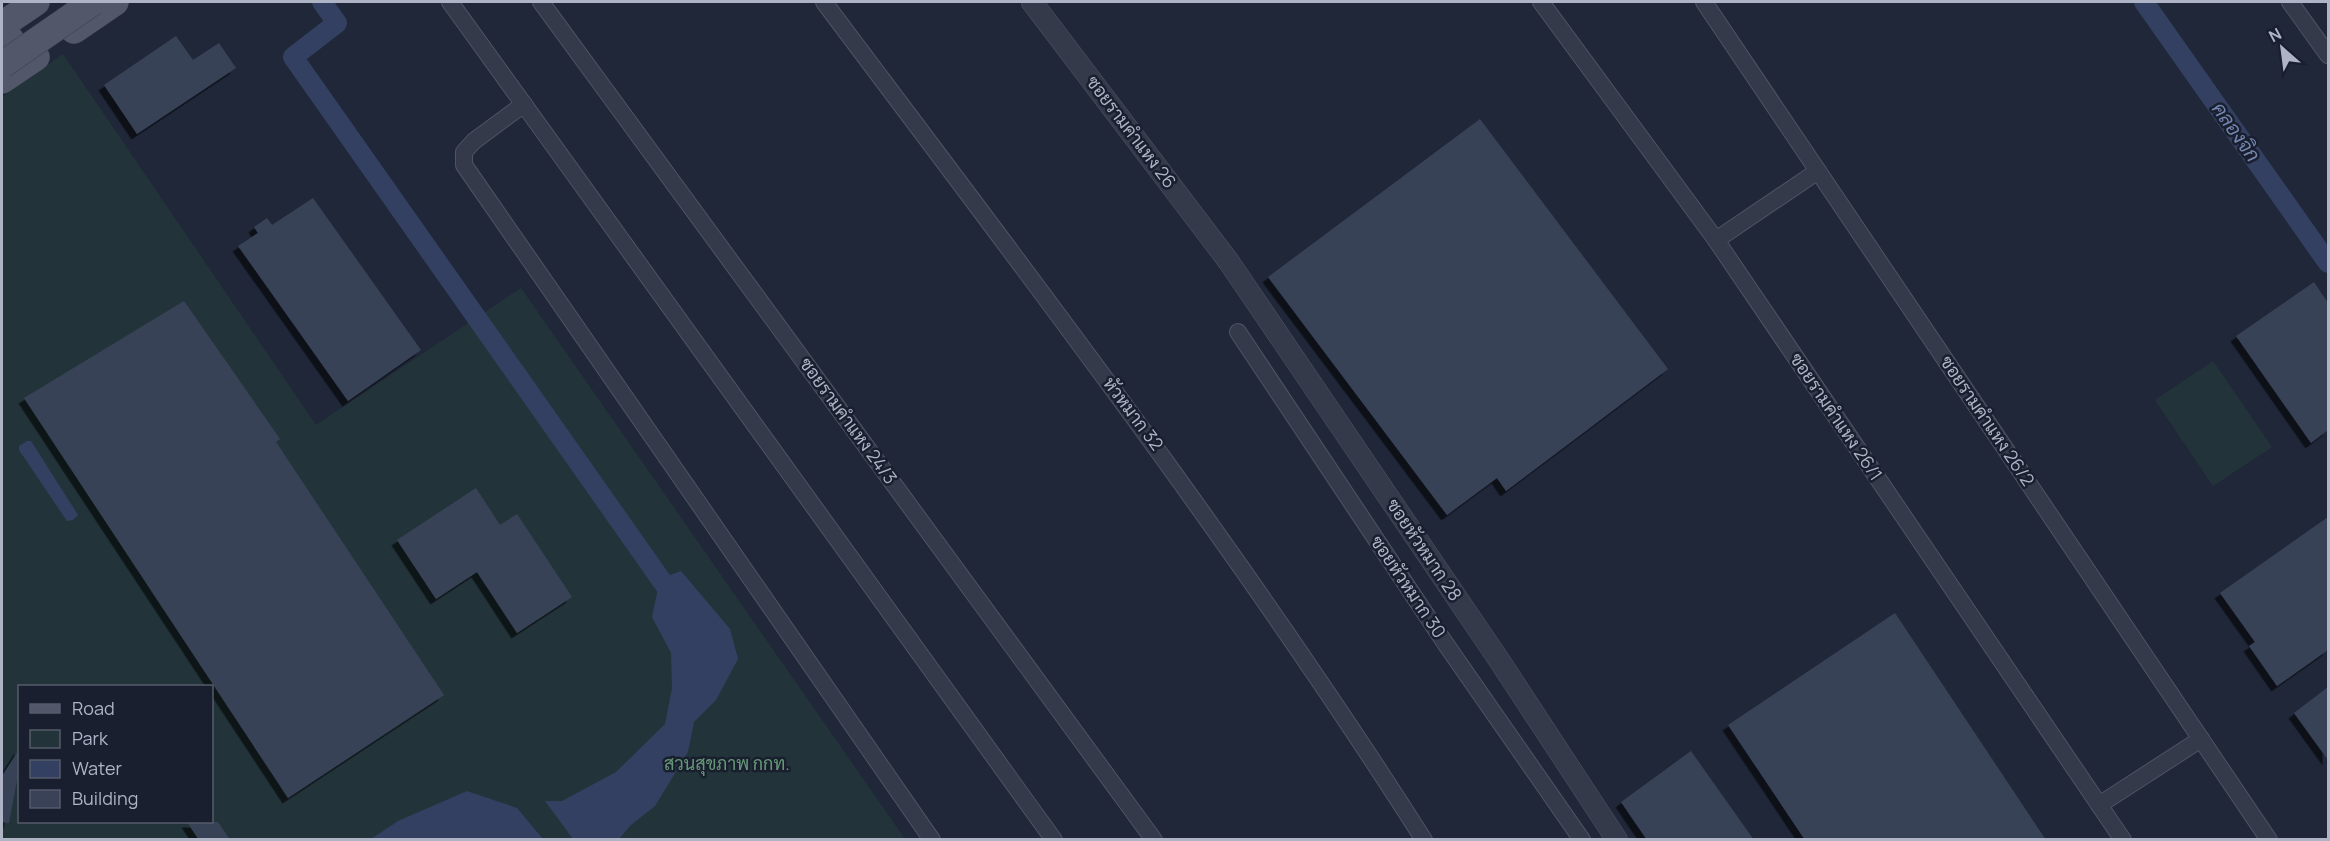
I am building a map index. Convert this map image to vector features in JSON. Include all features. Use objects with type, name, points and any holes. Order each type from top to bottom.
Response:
[{"type":"main road","points":[[14,64],[2,26],[36,2]]},
{"type":"main road","points":[[44,2],[67,35]]},
{"type":"main road","points":[[2,44],[63,2]]},
{"type":"main road","points":[[2,81],[14,64],[93,2]]},
{"type":"main road","points":[[14,64],[67,35],[115,2]]},
{"type":"street","points":[[450,2],[1054,840]]},
{"type":"street","name":"ซอยรามคำแหง 24/3","points":[[541,2],[1154,840]]},
{"type":"street","name":"หัวหมาก 32","points":[[824,2],[1162,454],[1367,750],[1424,840]]},
{"type":"street","name":"ซอยรามคำแหง 26","points":[[1032,2],[1229,262]]},
{"type":"street","name":"ซอยรามคำแหง 26/1","points":[[1541,2],[1716,240],[2122,840]]},
{"type":"street","name":"ซอยรามคำแหง 26/2","points":[[1704,2],[2269,840]]},
{"type":"street","points":[[2290,2],[2328,55]]},
{"type":"street","points":[[524,104],[474,141],[464,152],[464,165],[932,840]]},
{"type":"street","points":[[1716,240],[1818,171]]},
{"type":"street","name":"ซอยหัวหมาก 28","points":[[1229,262],[1499,660],[1617,840]]},
{"type":"street","name":"ซอยหัวหมาก 30","points":[[1238,332],[1445,643],[1582,840]]},
{"type":"street","points":[[2099,805],[2201,739]]},
{"type":"green space","name":"สวนสุขภาพ กกท.","points":[[63,54],[316,425],[521,288],[905,839],[2,839],[2,97]]},
{"type":"green space","points":[[2213,361],[2272,447],[2213,486],[2155,400]]},
{"type":"water","points":[[31,441],[78,515],[73,520],[67,521],[19,450],[19,446]]},
{"type":"water","points":[[681,571],[730,629],[738,659],[716,700],[694,722],[688,752],[655,806],[631,825],[619,839],[573,839],[545,801],[562,801],[616,772],[665,724],[672,688],[671,653],[652,617],[660,579]]},
{"type":"water","points":[[467,791],[517,808],[543,839],[371,839],[398,821]]},
{"type":"building","points":[[176,36],[193,60],[219,43],[236,68],[137,134],[104,85]]},
{"type":"building","points":[[1480,119],[1668,369],[1506,491],[1497,478],[1447,515],[1268,277]]},
{"type":"building","points":[[313,198],[421,350],[348,401],[238,246],[258,233],[254,227],[267,218],[272,225]]},
{"type":"building","points":[[2314,282],[2328,303],[2328,430],[2311,443],[2236,336]]},
{"type":"building","points":[[184,301],[280,439],[276,442],[444,695],[288,798],[24,398]]},
{"type":"building","points":[[476,488],[500,525],[517,514],[572,597],[517,633],[477,572],[436,599],[397,540]]},
{"type":"building","points":[[2328,517],[2328,650],[2277,686],[2249,646],[2255,642],[2220,593]]},
{"type":"building","points":[[1895,613],[2046,840],[1805,840],[1728,725]]},
{"type":"building","points":[[2328,687],[2328,760],[2294,713]]},
{"type":"building","points":[[18,751],[18,778],[9,823],[2,822],[2,776]]},
{"type":"building","points":[[1691,751],[1754,840],[1647,840],[1621,802]]},
{"type":"building","points":[[218,822],[230,840],[199,840],[188,823]]},
{"type":"waterway","points":[[322,2],[337,23],[293,57],[676,601]]},
{"type":"waterway","name":"คลองจิก","points":[[2144,2],[2328,263]]}]
